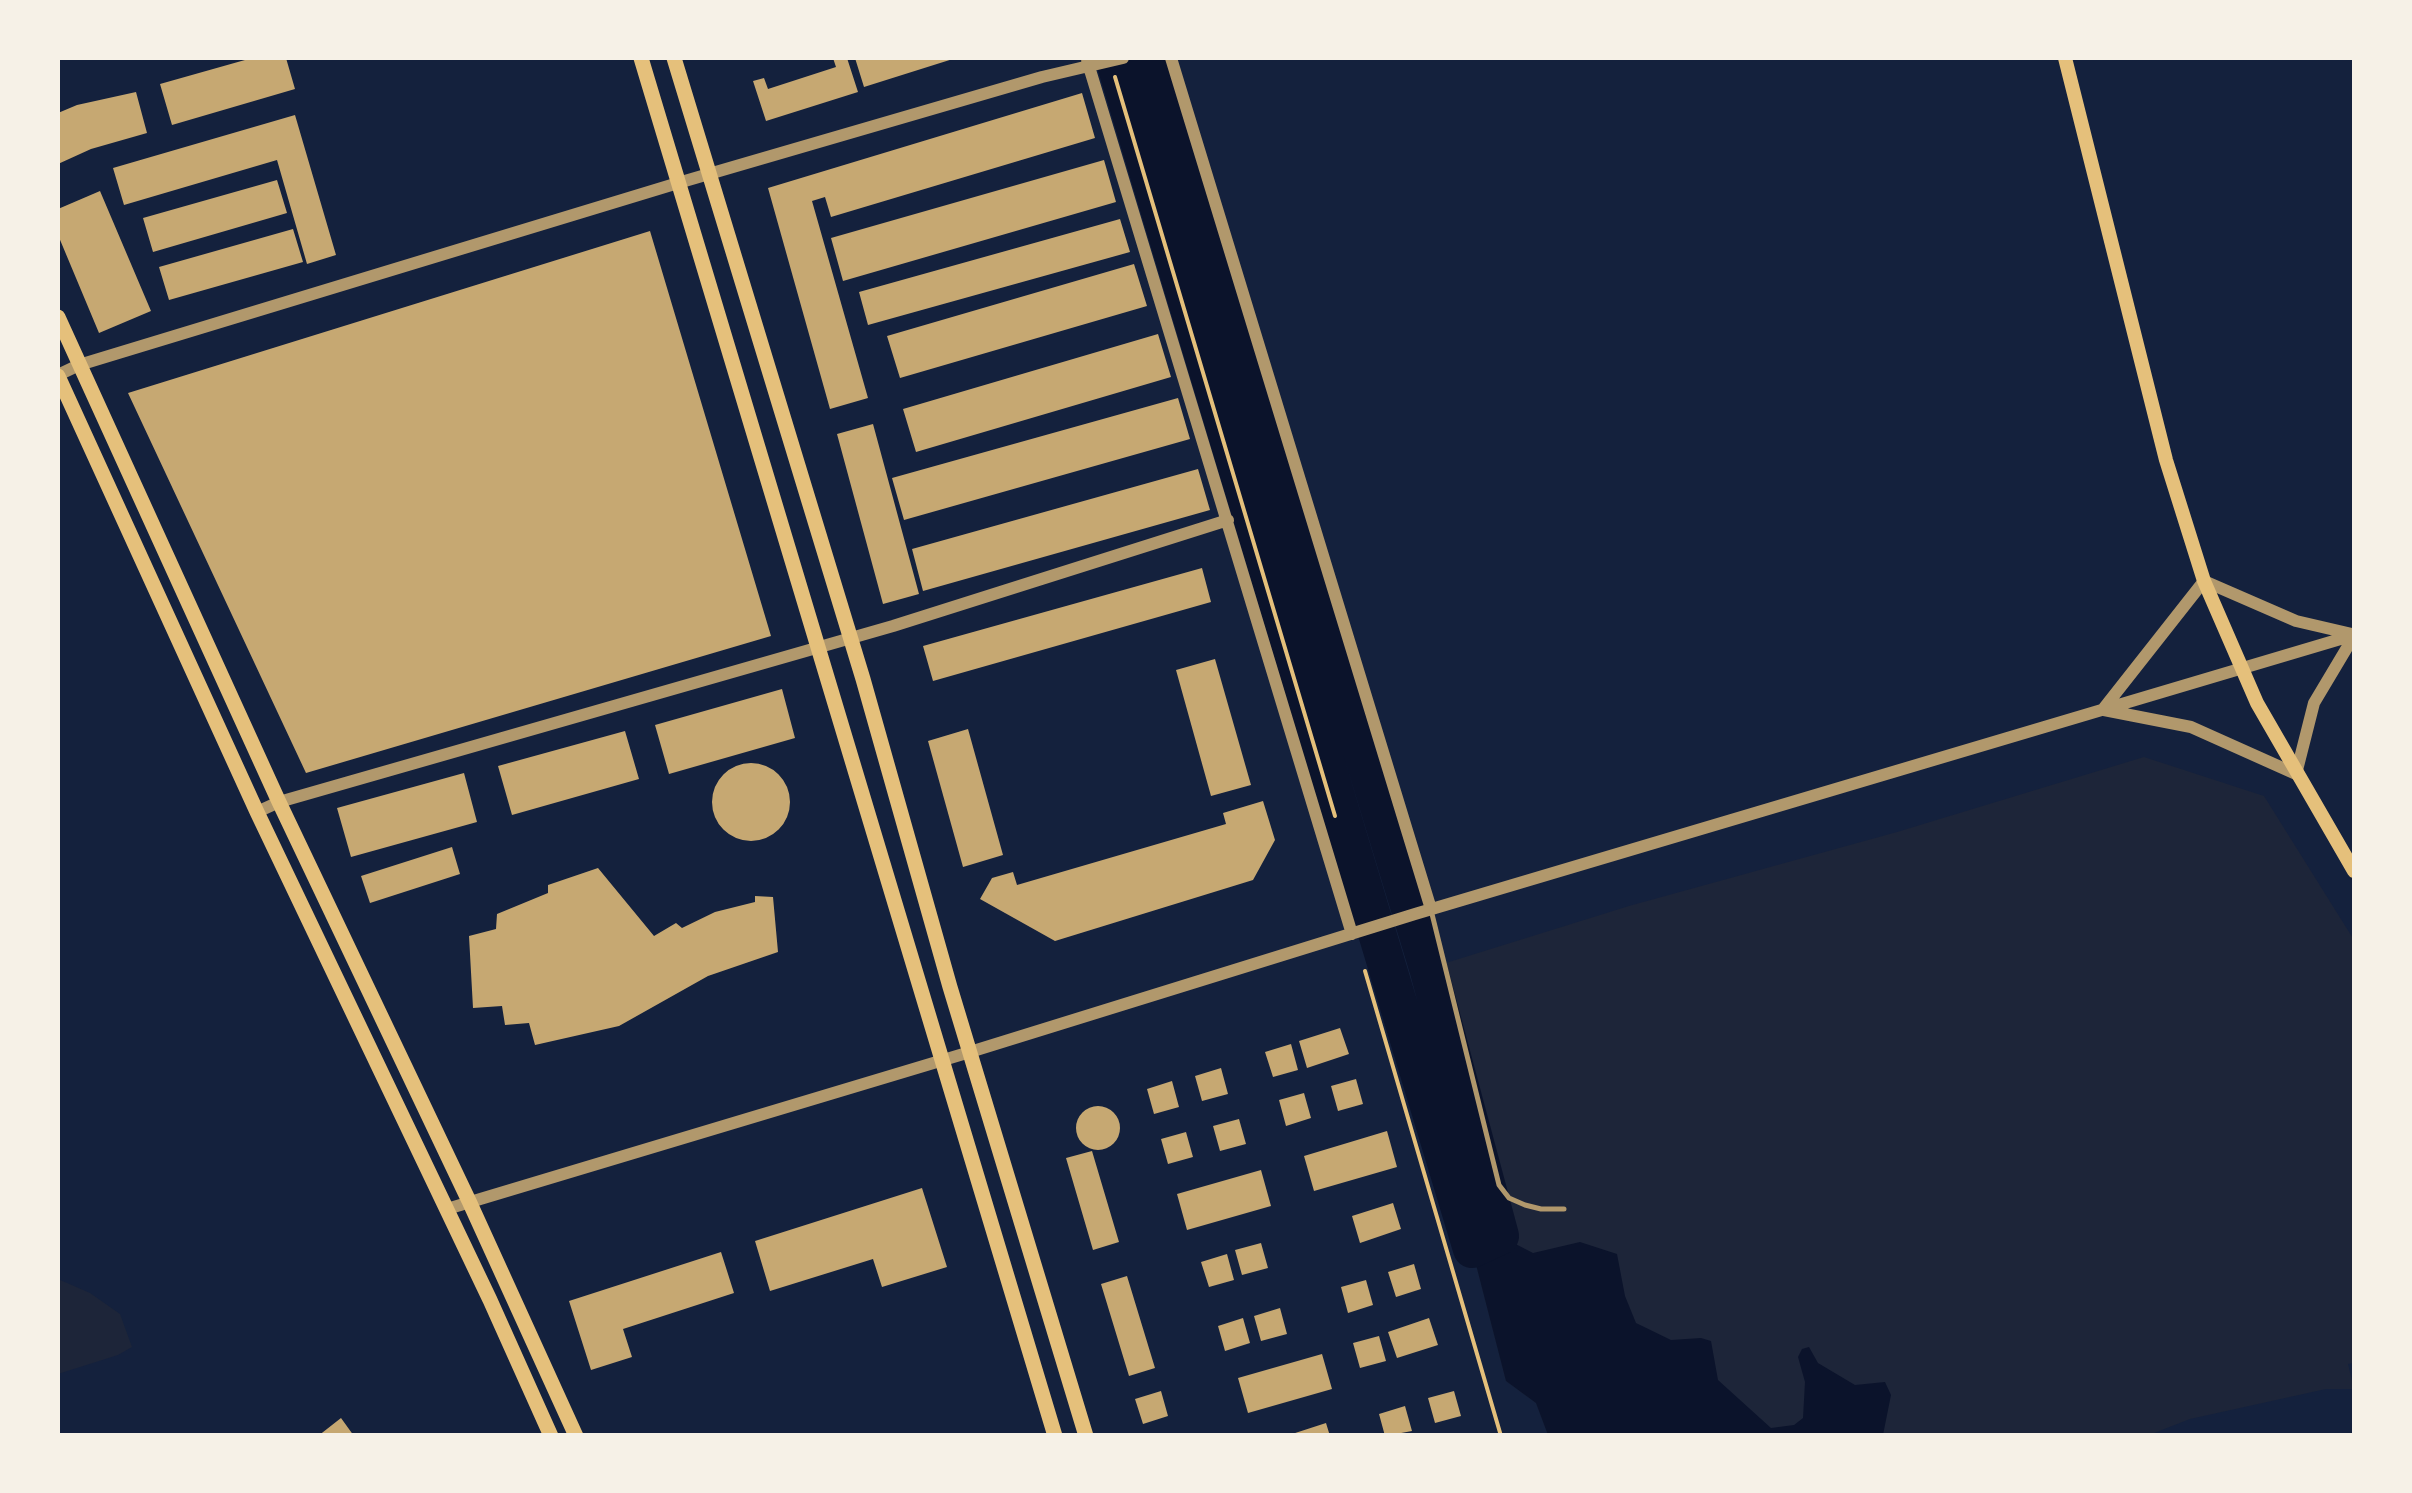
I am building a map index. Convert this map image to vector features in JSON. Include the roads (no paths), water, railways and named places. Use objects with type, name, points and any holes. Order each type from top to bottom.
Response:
[{"type":"main road","points":[[641,58],[1055,1436]]},
{"type":"main road","points":[[674,58],[1086,1436]]},
{"type":"main road","points":[[2065,58],[2166,460],[2204,580],[2257,703],[2354,871]]},
{"type":"main road","points":[[58,317],[278,802],[469,1201],[576,1436]]},
{"type":"main road","points":[[58,376],[256,812],[551,1436]]},
{"type":"street","points":[[1171,58],[1431,909]]},
{"type":"street","points":[[58,376],[79,365],[678,182],[1088,62],[1115,61]]},
{"type":"street","points":[[1088,62],[1352,934]]},
{"type":"street","points":[[256,812],[278,802],[817,648],[1228,520]]},
{"type":"street","points":[[2102,710],[2204,580],[2296,621],[2354,635]]},
{"type":"street","points":[[2102,710],[2191,726],[2296,774],[2314,703],[2354,635]]},
{"type":"street","points":[[447,1209],[1431,909],[2354,635]]},
{"type":"lane","points":[[1431,909],[1499,1185],[1509,1198],[1525,1205],[1541,1210],[1564,1209]]},
{"type":"waterway","points":[[1114,58],[1472,1249],[1500,1236],[1429,971],[1151,58]]}]
